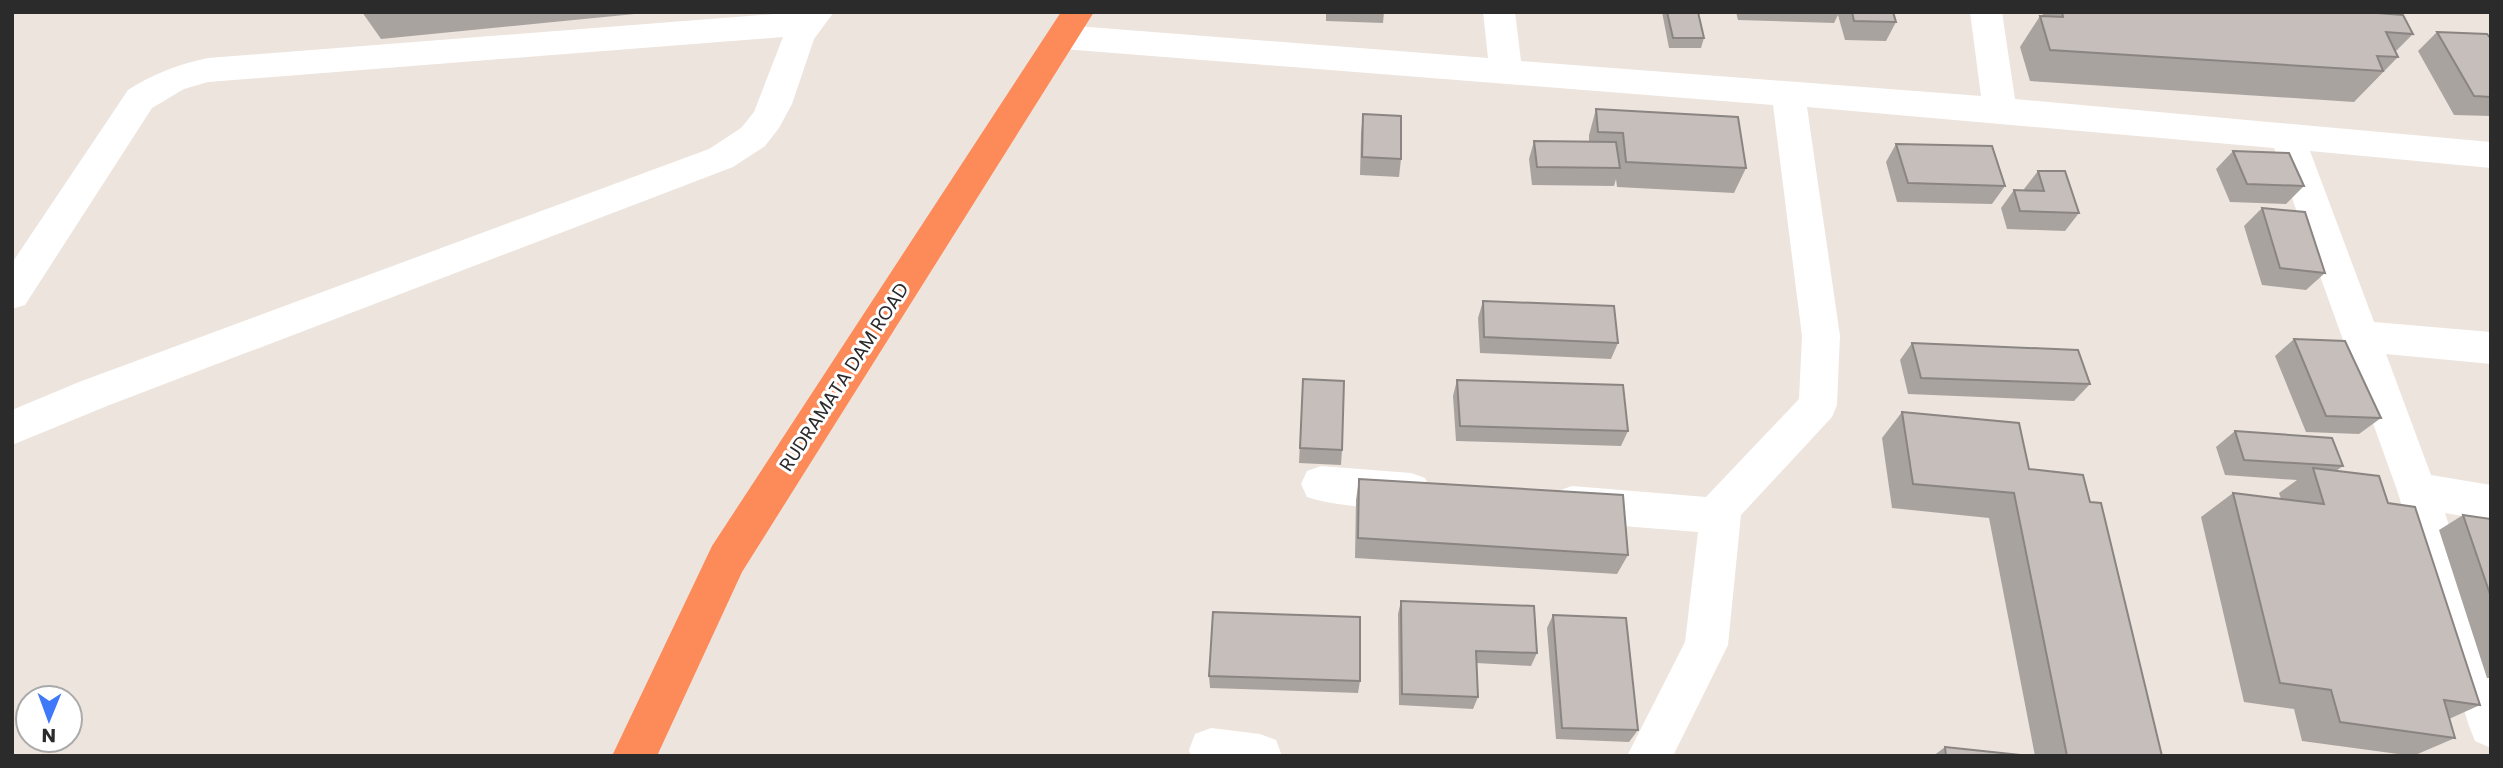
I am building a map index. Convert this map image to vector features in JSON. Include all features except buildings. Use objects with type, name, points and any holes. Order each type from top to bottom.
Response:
[{"type":"highway","name":"RUDRAMATA DAM ROAD","points":[[634,756],[727,559],[1071,19]]},
{"type":"street","points":[[1499,12],[1506,70]]},
{"type":"street","points":[[1986,12],[2000,110]]},
{"type":"street","points":[[12,294],[140,99],[181,75],[814,15],[774,107],[757,133],[721,158],[93,394],[12,428]]},
{"type":"street","points":[[1071,19],[1506,70],[2000,110],[2491,155]]},
{"type":"street","points":[[1649,756],[1706,645],[1721,508],[1818,405],[1821,336],[1789,95]]},
{"type":"street","points":[[2287,136],[2417,490],[2491,726]]},
{"type":"street","points":[[2360,337],[2491,348]]},
{"type":"street","points":[[1321,484],[1445,494]]},
{"type":"street","points":[[2417,490],[2491,503]]},
{"type":"street","points":[[1541,502],[1720,516]]},
{"type":"street","points":[[1211,750],[1259,756]]}]
